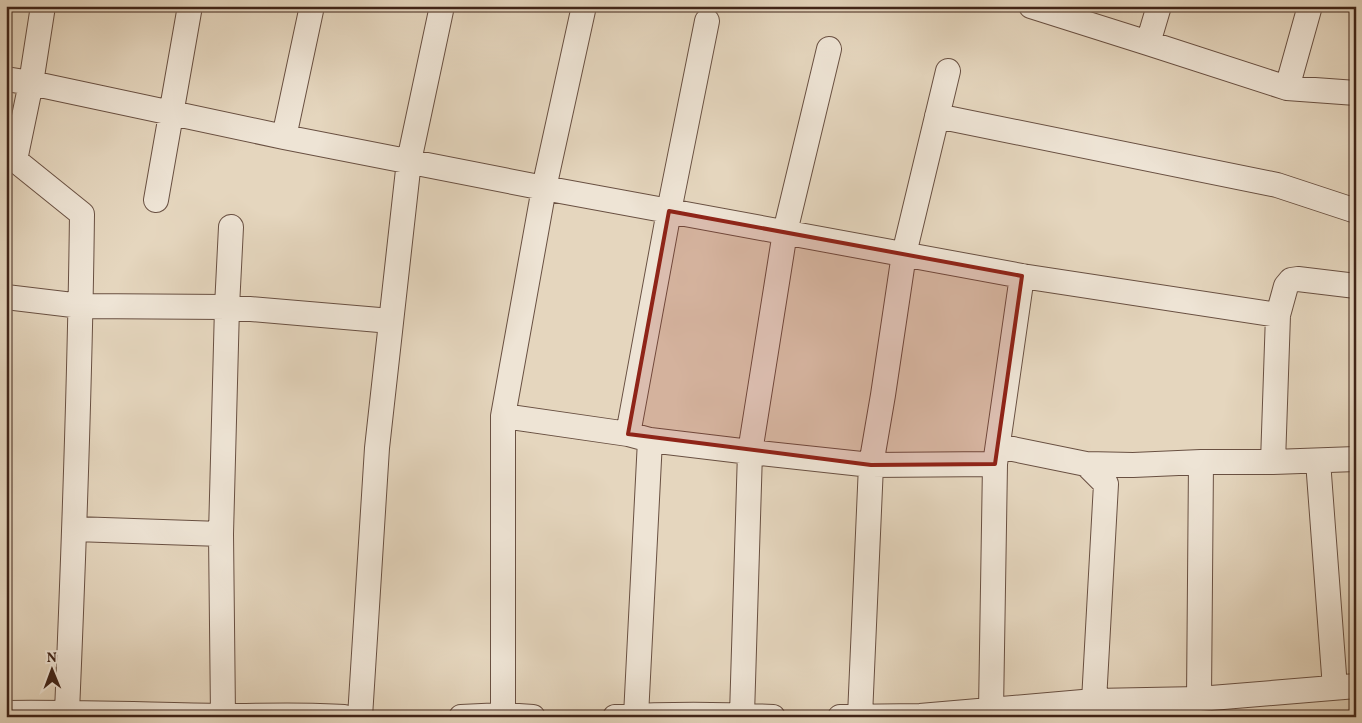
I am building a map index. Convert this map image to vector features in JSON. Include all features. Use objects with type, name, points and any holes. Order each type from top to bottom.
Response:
[{"type":"street","points":[[43,6],[32,82],[15,160],[82,214],[75,529],[68,712]]},
{"type":"street","points":[[156,200],[190,6]]},
{"type":"street","points":[[284,137],[312,6]]},
{"type":"street","points":[[360,717],[377,448],[409,161],[442,6]]},
{"type":"street","points":[[503,715],[503,416],[544,188],[584,6]]},
{"type":"street","points":[[1031,6],[1287,88],[1356,93]]},
{"type":"street","points":[[1148,43],[1158,6]]},
{"type":"street","points":[[1287,88],[1310,6]]},
{"type":"street","points":[[707,21],[669,211],[639,437],[625,716],[742,715],[773,717]]},
{"type":"street","points":[[742,715],[750,452],[785,232],[829,49]]},
{"type":"street","points":[[948,71],[904,254],[871,464],[850,716],[920,716],[991,711],[1044,711],[1094,701],[1199,699],[1345,687],[1318,461]]},
{"type":"street","points":[[6,79],[32,82],[284,137],[544,188],[1022,276],[1278,315]]},
{"type":"street","points":[[937,116],[1277,185],[1356,211]]},
{"type":"street","points":[[6,172],[37,178]]},
{"type":"street","points":[[223,716],[221,534],[230,227]]},
{"type":"street","points":[[991,711],[996,455],[1022,276]]},
{"type":"street","points":[[1273,462],[1278,315],[1286,286],[1291,280],[1298,279],[1356,286]]},
{"type":"street","points":[[6,297],[81,306],[227,307],[391,321]]},
{"type":"street","points":[[503,416],[750,452],[871,464],[996,455],[1086,464],[1133,465],[1356,459]]},
{"type":"street","points":[[1199,699],[1201,462]]},
{"type":"street","points":[[1086,464],[1106,484],[1094,701]]},
{"type":"street","points":[[75,529],[221,534]]},
{"type":"street","points":[[6,713],[68,712],[185,716],[331,716]]},
{"type":"street","points":[[462,717],[503,715],[532,717]]},
{"type":"highlighted area","points":[[669,211],[1022,276],[995,464],[871,465],[628,434]]}]
